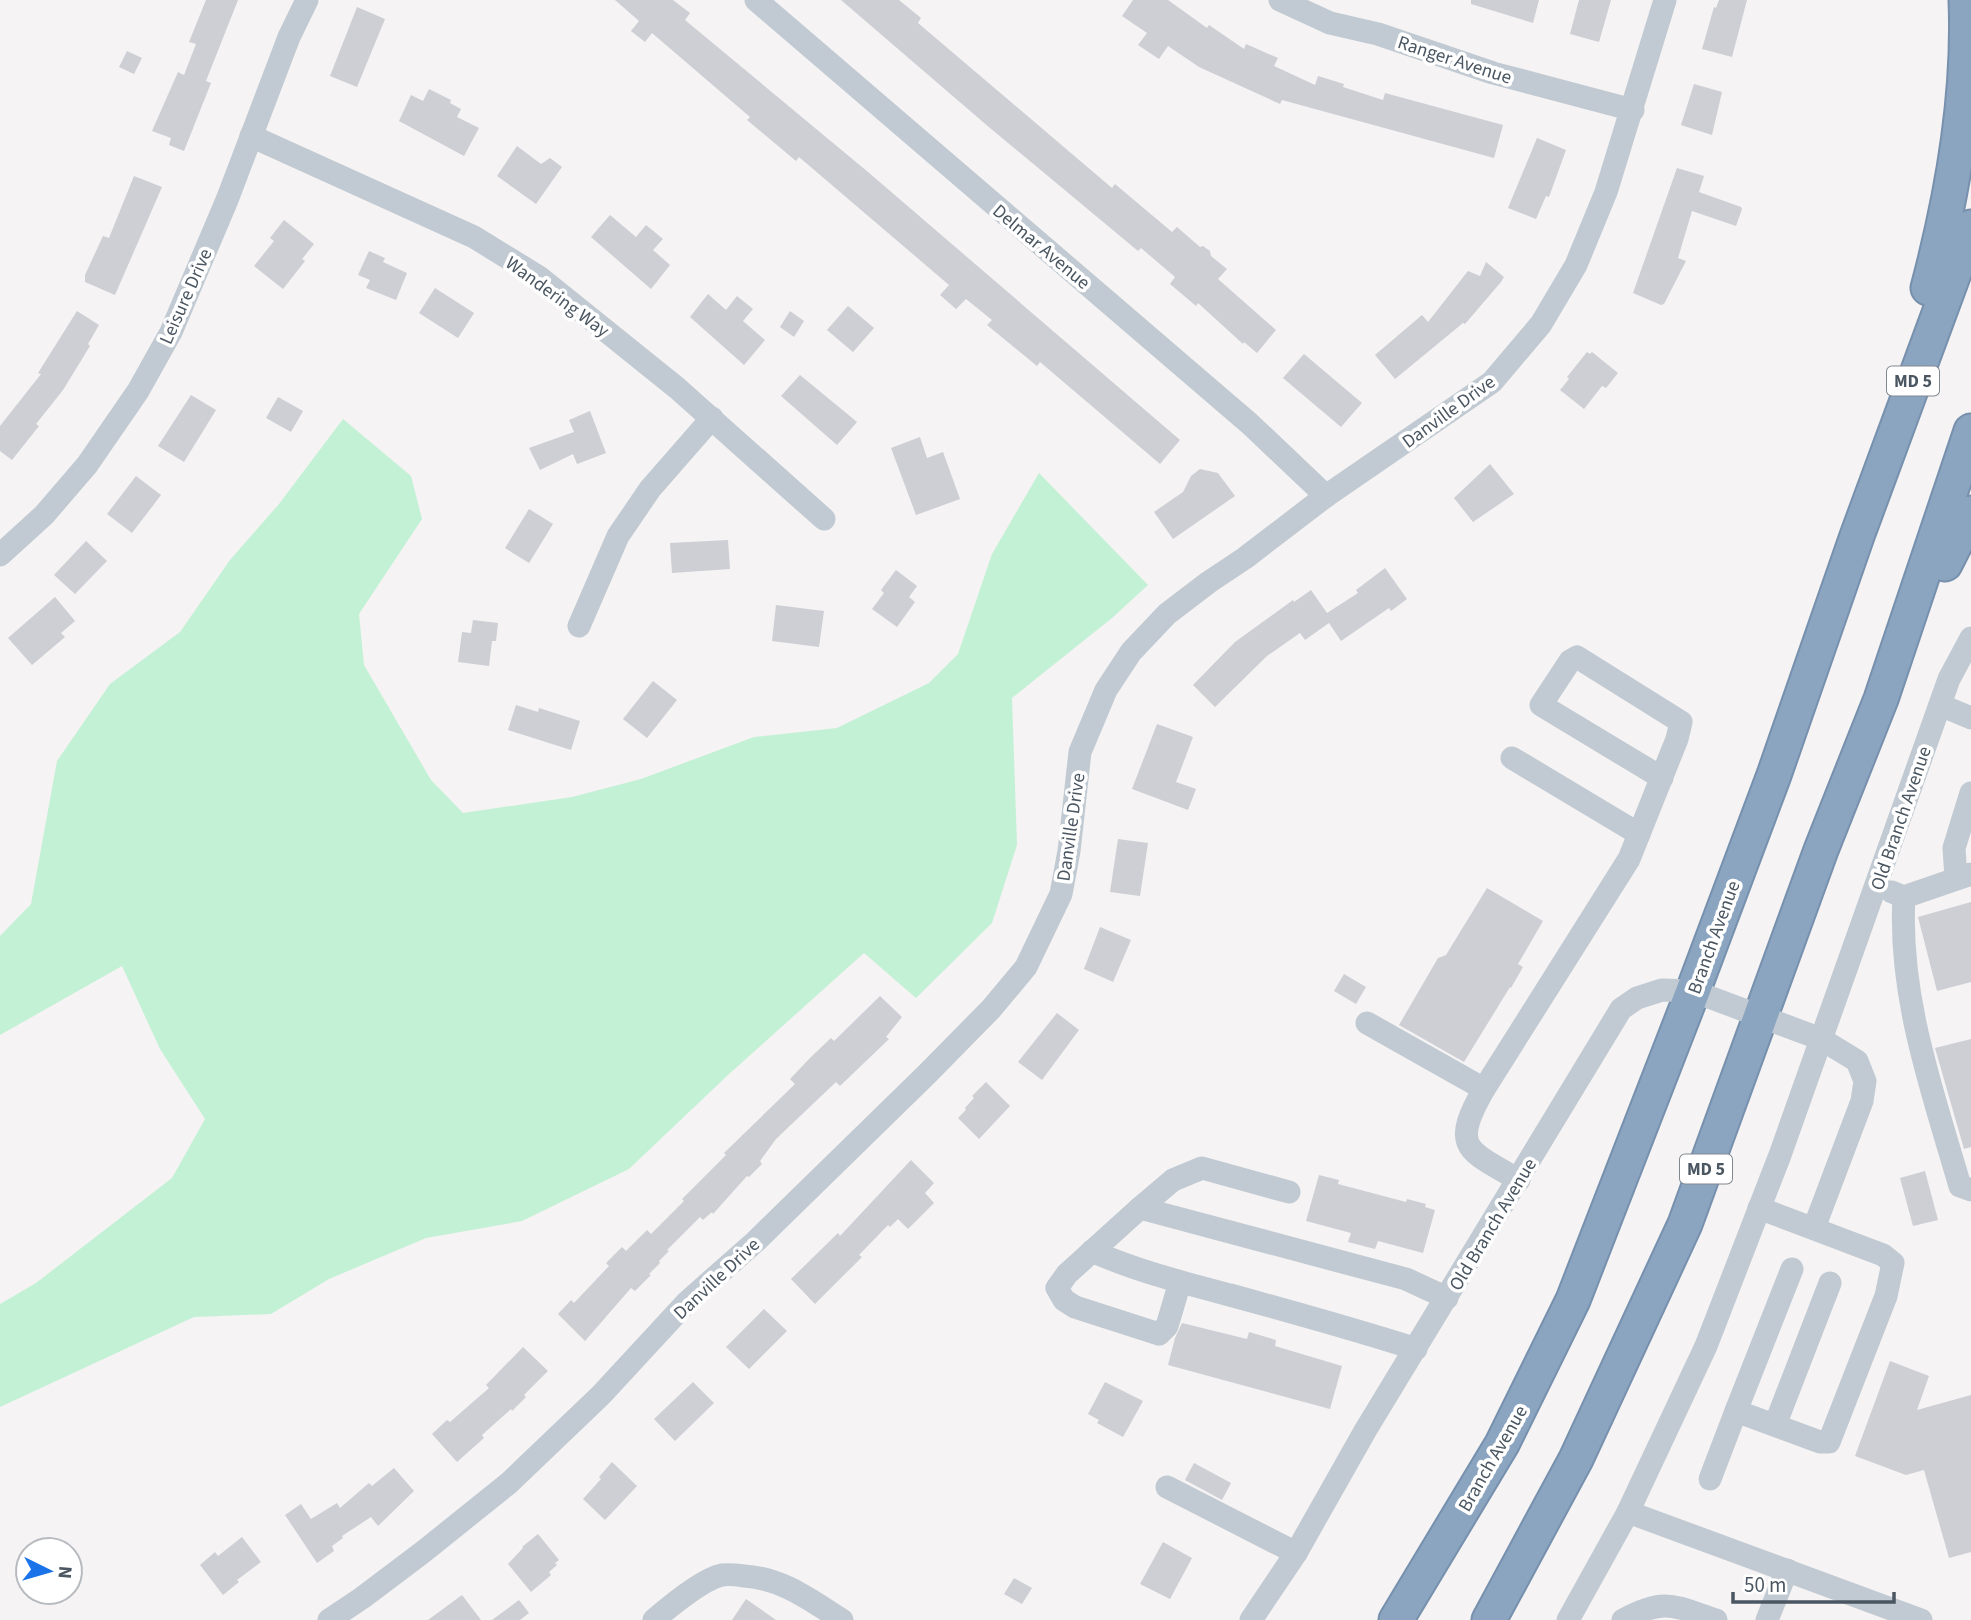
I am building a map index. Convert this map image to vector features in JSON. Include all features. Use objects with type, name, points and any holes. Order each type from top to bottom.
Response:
[{"type":"highway","points":[[1857,536],[1940,241],[1960,130],[1968,44],[1966,0]]},
{"type":"highway","name":"Branch Avenue","points":[[1396,1620],[1502,1444],[1573,1300],[1770,784],[1857,536],[1971,227]]},
{"type":"highway","name":"MD 5","points":[[1489,1620],[1576,1459],[1679,1237],[1731,1102],[1821,850],[1881,699],[1971,431]]},
{"type":"highway","points":[[1881,699],[1971,513]]},
{"type":"street","name":"Leisure Drive","points":[[0,555],[44,515],[87,465],[138,391],[171,332],[284,49],[307,0]]},
{"type":"street","name":"Delmar Avenue","points":[[755,0],[1250,424],[1326,496]]},
{"type":"street","name":"Ranger Avenue","points":[[1280,0],[1330,23],[1378,34],[1493,73],[1633,110]]},
{"type":"street","name":"Danville Drive","points":[[329,1620],[393,1575],[509,1483],[601,1395],[687,1302],[756,1241],[991,1009],[1026,967],[1061,894],[1069,851],[1080,752],[1106,690],[1131,652],[1167,614],[1326,496],[1492,382],[1541,324],[1576,265],[1606,192],[1665,0]]},
{"type":"street","name":"Wandering Way","points":[[251,136],[383,194],[485,244],[539,277],[677,388],[824,519]]},
{"type":"street","points":[[579,626],[618,536],[650,489],[712,418]]},
{"type":"street","name":"Old Branch Avenue","points":[[1568,1620],[1628,1511],[1706,1346],[1821,1040],[1949,679],[1971,638]]},
{"type":"street","points":[[1519,1180],[1479,1157],[1466,1142],[1464,1133],[1471,1112],[1629,859],[1662,778],[1677,739],[1681,722],[1577,657],[1570,661],[1541,705],[1662,778]]},
{"type":"street","points":[[1940,705],[1971,718]]},
{"type":"street","points":[[1512,758],[1639,834]]},
{"type":"street","points":[[1876,886],[1904,897],[1963,876],[1954,848],[1971,793]]},
{"type":"street","points":[[1904,897],[1902,933],[1911,1004],[1960,1186],[1971,1190]]},
{"type":"street","name":"Old Branch Avenue","points":[[1251,1620],[1296,1553],[1365,1431],[1621,1009],[1637,998],[1662,990],[1693,991],[1821,1040]]},
{"type":"street","points":[[1367,1023],[1484,1089]]},
{"type":"street","points":[[1814,1228],[1862,1101],[1865,1081],[1857,1062],[1821,1040]]},
{"type":"street","points":[[1180,1282],[1167,1326],[1159,1334],[1075,1307],[1064,1300],[1058,1288],[1067,1274],[1173,1180],[1202,1168],[1289,1192]]},
{"type":"street","points":[[1140,1208],[1406,1279],[1447,1298]]},
{"type":"street","points":[[1736,1411],[1829,1442],[1886,1296],[1893,1263],[1883,1255],[1759,1208]]},
{"type":"street","points":[[1092,1251],[1180,1282],[1352,1328],[1416,1349]]},
{"type":"street","points":[[1710,1479],[1792,1269]]},
{"type":"street","points":[[1775,1425],[1830,1283]]},
{"type":"street","points":[[1167,1487],[1296,1553]]},
{"type":"street","points":[[1628,1511],[1921,1620]]},
{"type":"street","points":[[1767,1620],[1787,1570]]},
{"type":"street","points":[[654,1620],[674,1602],[713,1579],[722,1575],[735,1575],[774,1580],[842,1620]]},
{"type":"street","points":[[1623,1620],[1641,1610],[1668,1604],[1716,1620]]},
{"type":"green space","points":[[343,419],[411,476],[422,519],[359,614],[364,665],[431,780],[463,813],[572,797],[641,779],[754,737],[837,728],[929,683],[958,654],[992,554],[1039,473],[1148,585],[1112,618],[1012,698],[1017,845],[992,923],[916,998],[864,953],[729,1074],[629,1169],[522,1221],[426,1238],[329,1279],[271,1314],[194,1317],[0,1407],[0,1304],[36,1283],[172,1178],[205,1119],[160,1049],[122,966],[0,1035],[0,936],[31,904],[57,761],[110,684],[180,632],[230,560],[279,504]]},
{"type":"building","points":[[206,0],[238,0],[206,81],[211,83],[184,151],[169,145],[171,138],[152,131],[178,72],[184,75],[196,44],[189,42]]},
{"type":"building","points":[[615,0],[673,0],[690,13],[685,20],[868,172],[1180,440],[1160,464],[1040,362],[1037,366],[987,325],[992,320],[966,299],[956,309],[940,295],[949,285],[799,157],[796,161],[747,120],[750,117],[652,33],[645,42],[631,31],[639,21]]},
{"type":"building","points":[[841,0],[899,0],[921,18],[918,23],[1112,188],[1115,184],[1172,232],[1177,227],[1200,247],[1210,251],[1211,256],[1227,269],[1218,279],[1276,330],[1257,353],[1244,342],[1243,344],[1198,303],[1196,306],[1170,284],[1175,277],[1141,248],[1138,251]]},
{"type":"building","points":[[1133,0],[1168,0],[1207,28],[1209,25],[1244,49],[1246,44],[1278,58],[1274,66],[1315,85],[1318,76],[1383,100],[1385,93],[1503,125],[1494,158],[1282,100],[1280,104],[1199,67],[1168,46],[1159,59],[1138,45],[1147,33],[1122,16]]},
{"type":"building","points":[[1471,0],[1539,0],[1533,23],[1471,4]]},
{"type":"building","points":[[1579,0],[1611,0],[1599,42],[1570,34]]},
{"type":"building","points":[[1719,0],[1747,0],[1732,57],[1702,49],[1714,7],[1716,8]]},
{"type":"building","points":[[357,7],[385,19],[357,87],[330,76]]},
{"type":"building","points":[[127,51],[142,58],[134,74],[119,67]]},
{"type":"building","points":[[1694,84],[1722,92],[1712,135],[1681,125]]},
{"type":"building","points":[[429,89],[451,100],[450,103],[461,109],[457,117],[479,128],[464,156],[399,121],[411,95],[423,101]]},
{"type":"building","points":[[1537,138],[1566,150],[1549,197],[1546,196],[1536,219],[1508,208]]},
{"type":"building","points":[[517,146],[541,164],[550,158],[562,167],[536,204],[497,176]]},
{"type":"building","points":[[1677,168],[1704,176],[1699,192],[1742,209],[1736,226],[1692,211],[1678,258],[1686,261],[1664,304],[1661,305],[1633,293]]},
{"type":"building","points":[[134,176],[162,187],[115,295],[85,282],[85,275],[103,236],[109,238]]},
{"type":"building","points":[[610,215],[636,237],[646,225],[663,239],[653,250],[670,265],[651,289],[591,237]]},
{"type":"building","points":[[284,220],[314,244],[302,259],[305,261],[283,289],[254,266],[274,241],[270,238]]},
{"type":"building","points":[[369,251],[385,258],[383,262],[407,273],[396,300],[366,288],[370,280],[358,275]]},
{"type":"building","points":[[1486,262],[1504,277],[1501,282],[1465,324],[1395,379],[1375,355],[1422,315],[1428,322],[1468,271],[1480,276]]},
{"type":"building","points":[[435,288],[474,313],[458,338],[419,313]]},
{"type":"building","points":[[708,294],[726,310],[737,296],[753,309],[743,321],[765,340],[744,365],[690,317]]},
{"type":"building","points":[[848,306],[874,328],[853,352],[827,330]]},
{"type":"building","points":[[77,311],[99,325],[88,344],[90,346],[63,390],[36,424],[39,426],[12,460],[0,451],[0,426],[41,374],[38,373]]},
{"type":"building","points":[[790,311],[804,321],[794,337],[780,327]]},
{"type":"building","points":[[1587,352],[1592,352],[1618,373],[1606,388],[1602,386],[1584,409],[1560,390]]},
{"type":"building","points":[[1304,354],[1362,403],[1341,427],[1283,378]]},
{"type":"building","points":[[800,375],[857,422],[837,445],[781,396]]},
{"type":"building","points":[[191,395],[216,410],[184,462],[158,446]]},
{"type":"building","points":[[278,397],[303,411],[291,432],[266,418]]},
{"type":"building","points":[[590,411],[606,453],[577,464],[573,454],[540,470],[529,448],[574,432],[569,420]]},
{"type":"building","points":[[920,437],[927,458],[943,452],[960,499],[916,515],[891,448]]},
{"type":"building","points":[[1490,464],[1514,494],[1473,522],[1454,498]]},
{"type":"building","points":[[1200,469],[1218,473],[1235,496],[1173,539],[1154,512],[1183,492],[1191,476]]},
{"type":"building","points":[[136,476],[161,495],[132,533],[107,514]]},
{"type":"building","points":[[529,509],[553,524],[529,563],[505,548]]},
{"type":"building","points":[[728,540],[730,569],[672,573],[670,543]]},
{"type":"building","points":[[86,541],[107,561],[75,594],[54,575]]},
{"type":"building","points":[[1385,568],[1407,599],[1391,611],[1389,608],[1341,641],[1329,623],[1305,640],[1300,633],[1267,656],[1215,707],[1193,685],[1235,642],[1293,600],[1294,602],[1311,590],[1327,613],[1358,593],[1356,590]]},
{"type":"building","points":[[896,570],[917,586],[909,597],[915,602],[897,627],[872,609],[884,593],[881,590]]},
{"type":"building","points":[[55,597],[75,621],[61,633],[65,637],[32,665],[8,638]]},
{"type":"building","points":[[776,605],[824,611],[819,647],[772,641]]},
{"type":"building","points":[[473,620],[498,623],[496,641],[492,641],[489,666],[458,662],[462,632],[471,633]]},
{"type":"building","points":[[653,681],[677,700],[647,738],[623,719]]},
{"type":"building","points":[[516,705],[538,712],[539,708],[580,721],[571,750],[508,730]]},
{"type":"building","points":[[1157,724],[1193,737],[1176,782],[1196,789],[1188,810],[1132,789]]},
{"type":"building","points":[[1118,839],[1148,843],[1140,896],[1110,892]]},
{"type":"building","points":[[1487,888],[1543,921],[1518,964],[1523,967],[1464,1062],[1399,1025],[1438,958],[1446,955]]},
{"type":"building","points":[[1971,902],[1971,982],[1937,991],[1918,917]]},
{"type":"building","points":[[1100,927],[1131,940],[1113,982],[1084,969]]},
{"type":"building","points":[[1344,974],[1366,987],[1356,1004],[1334,991]]},
{"type":"building","points":[[880,996],[902,1017],[886,1037],[889,1039],[840,1086],[836,1082],[776,1139],[760,1161],[762,1164],[747,1176],[713,1214],[712,1212],[703,1220],[700,1217],[667,1250],[669,1251],[649,1274],[651,1275],[635,1291],[631,1288],[585,1341],[558,1314],[571,1300],[574,1303],[609,1266],[606,1263],[622,1247],[626,1251],[647,1230],[651,1234],[726,1155],[724,1153],[795,1084],[790,1079],[811,1057],[831,1038],[834,1041]]},
{"type":"building","points":[[1057,1013],[1079,1030],[1042,1080],[1018,1062]]},
{"type":"building","points":[[1971,1039],[1971,1147],[1964,1149],[1935,1048]]},
{"type":"building","points":[[986,1082],[1010,1106],[979,1139],[958,1118],[974,1098],[972,1096]]},
{"type":"building","points":[[911,1160],[934,1183],[925,1193],[934,1203],[908,1229],[898,1219],[890,1227],[888,1225],[859,1255],[862,1257],[815,1304],[791,1279],[838,1233],[840,1236]]},
{"type":"building","points":[[1925,1171],[1938,1220],[1913,1226],[1900,1178]]},
{"type":"building","points":[[1319,1175],[1339,1180],[1338,1184],[1406,1202],[1407,1199],[1426,1204],[1425,1207],[1435,1210],[1423,1253],[1378,1241],[1375,1249],[1348,1242],[1351,1233],[1306,1221]]},
{"type":"building","points":[[764,1309],[787,1331],[749,1369],[726,1347]]},
{"type":"building","points":[[1182,1323],[1247,1339],[1249,1332],[1276,1340],[1275,1346],[1342,1366],[1330,1409],[1168,1365]]},
{"type":"building","points":[[523,1347],[548,1371],[512,1411],[511,1409],[482,1435],[484,1438],[457,1462],[432,1434],[489,1388],[486,1385]]},
{"type":"building","points":[[1890,1361],[1929,1376],[1917,1410],[1971,1395],[1971,1552],[1949,1558],[1924,1470],[1906,1475],[1855,1456]]},
{"type":"building","points":[[693,1382],[714,1403],[675,1441],[654,1419]]},
{"type":"building","points":[[1105,1382],[1143,1401],[1123,1437],[1097,1423],[1099,1420],[1088,1414]]},
{"type":"building","points":[[612,1462],[637,1486],[605,1520],[583,1499]]},
{"type":"building","points":[[1194,1463],[1231,1483],[1222,1500],[1185,1480]]},
{"type":"building","points":[[394,1468],[414,1491],[378,1526],[371,1517],[342,1536],[343,1538],[332,1546],[334,1551],[317,1563],[285,1515],[301,1504],[311,1519],[337,1503],[340,1508],[369,1483],[372,1486]]},
{"type":"building","points":[[538,1534],[559,1560],[549,1572],[551,1575],[531,1592],[508,1564],[522,1547]]},
{"type":"building","points":[[242,1537],[261,1562],[237,1580],[239,1582],[223,1595],[200,1565],[215,1552],[218,1556]]},
{"type":"building","points":[[1163,1542],[1192,1558],[1170,1599],[1140,1584]]},
{"type":"building","points":[[1014,1578],[1032,1588],[1022,1604],[1004,1594]]},
{"type":"building","points":[[462,1595],[481,1620],[428,1620]]},
{"type":"building","points":[[746,1599],[776,1620],[732,1620]]},
{"type":"building","points":[[519,1600],[529,1613],[520,1620],[492,1620]]}]
